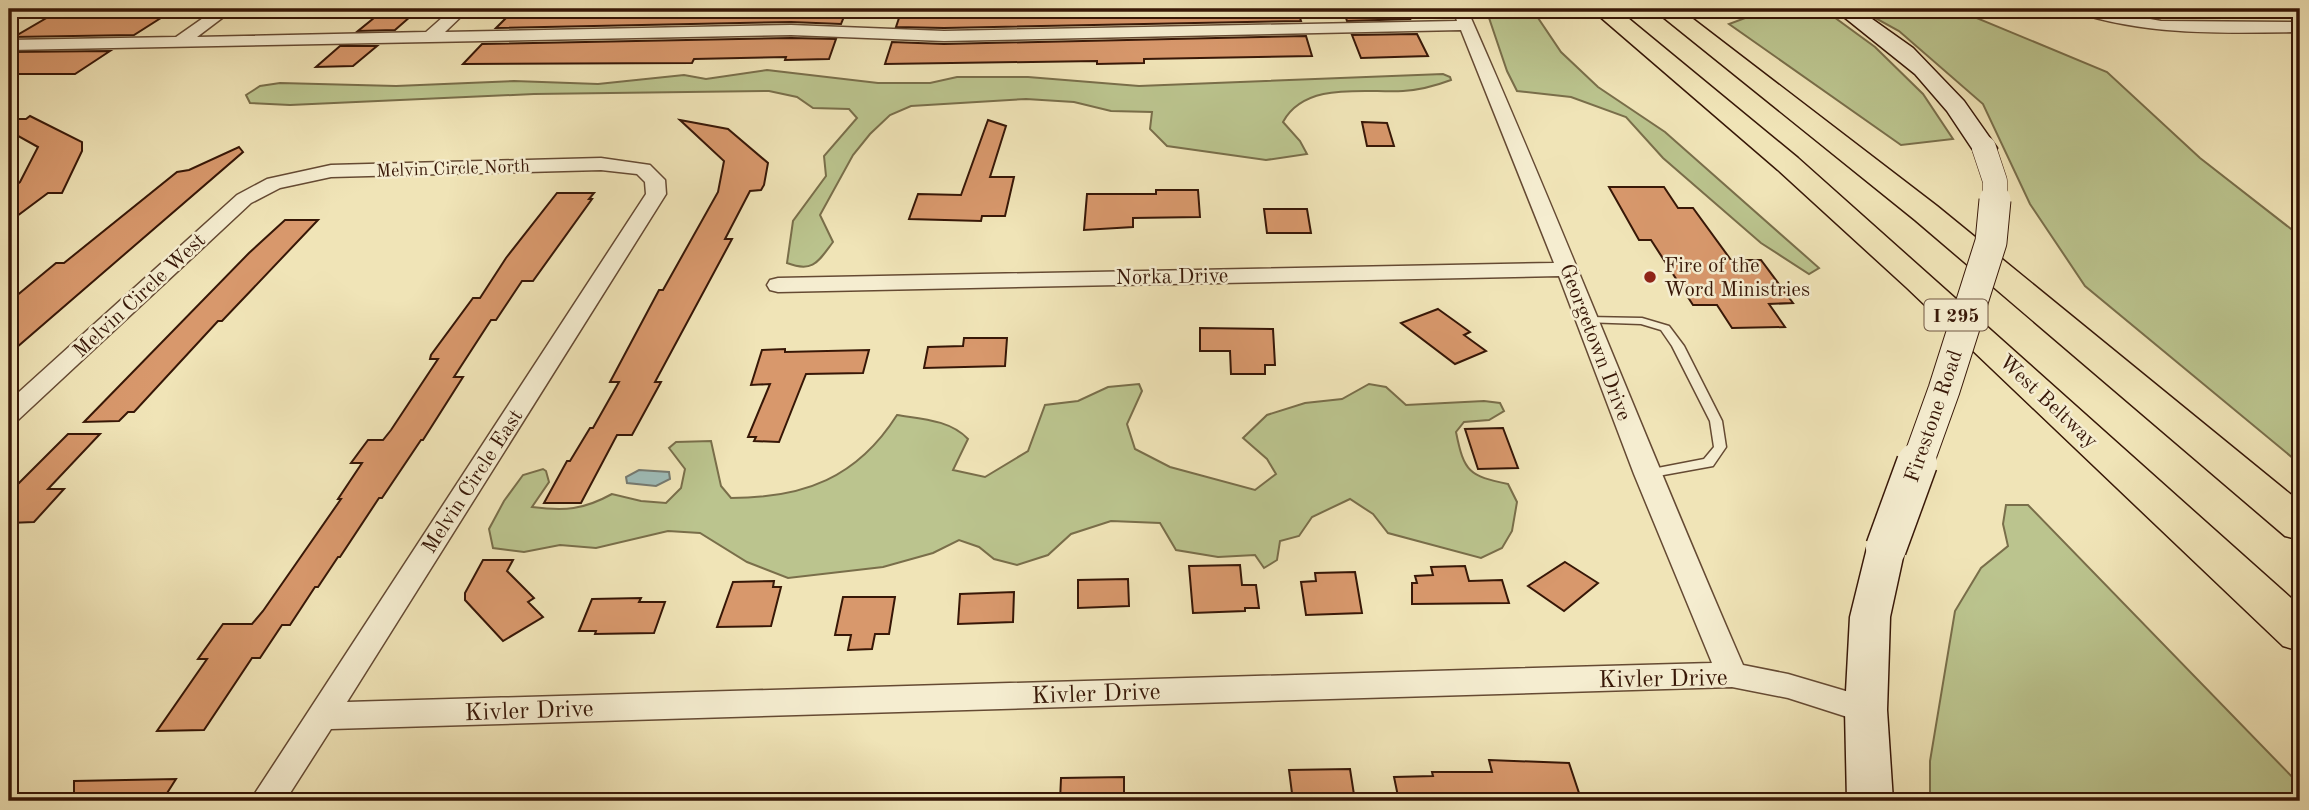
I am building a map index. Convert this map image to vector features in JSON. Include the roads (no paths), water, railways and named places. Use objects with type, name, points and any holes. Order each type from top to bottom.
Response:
[{"type":"highway","name":"West Beltway","points":[[1603,9],[1788,164],[1898,262],[2300,632]]},
{"type":"highway","name":"I 295","points":[[1665,9],[1916,205],[2300,525]]},
{"type":"street","points":[[9,11],[13,9]]},
{"type":"street","points":[[179,42],[226,9]]},
{"type":"street","points":[[430,37],[461,9]]},
{"type":"street","name":"Firestone Road","points":[[1844,9],[1903,49],[1929,73],[1965,114],[1984,148],[1995,181],[1991,242],[1944,390],[1886,548],[1870,617],[1866,710],[1870,801]]},
{"type":"street","points":[[2080,9],[2112,19],[2164,26],[2300,27]]},
{"type":"street","points":[[9,45],[800,29],[944,36],[1463,17]]},
{"type":"street","name":"Georgetown Drive","points":[[1463,17],[1567,269],[1647,474],[1732,675]]},
{"type":"street","name":"Melvin Circle North","points":[[274,183],[331,171],[601,164],[634,166]]},
{"type":"street","name":"Melvin Circle East","points":[[267,801],[656,194],[655,180],[634,166]]},
{"type":"street","name":"Melvin Circle West","points":[[9,414],[244,199],[274,183]]},
{"type":"street","name":"Norka Drive","points":[[778,285],[1567,269]]},
{"type":"street","name":"Kivler Drive","points":[[322,716],[1732,675],[1788,686],[1866,710]]},
{"type":"lane","points":[[1587,320],[1642,321],[1665,328],[1678,346],[1716,421],[1720,447],[1708,463],[1647,474]]},
{"type":"water","points":[[639,470],[669,472],[670,479],[656,486],[627,483],[626,477]]},
{"type":"place","name":"Fire of the Word Ministries","points":[[1650,277]]}]
